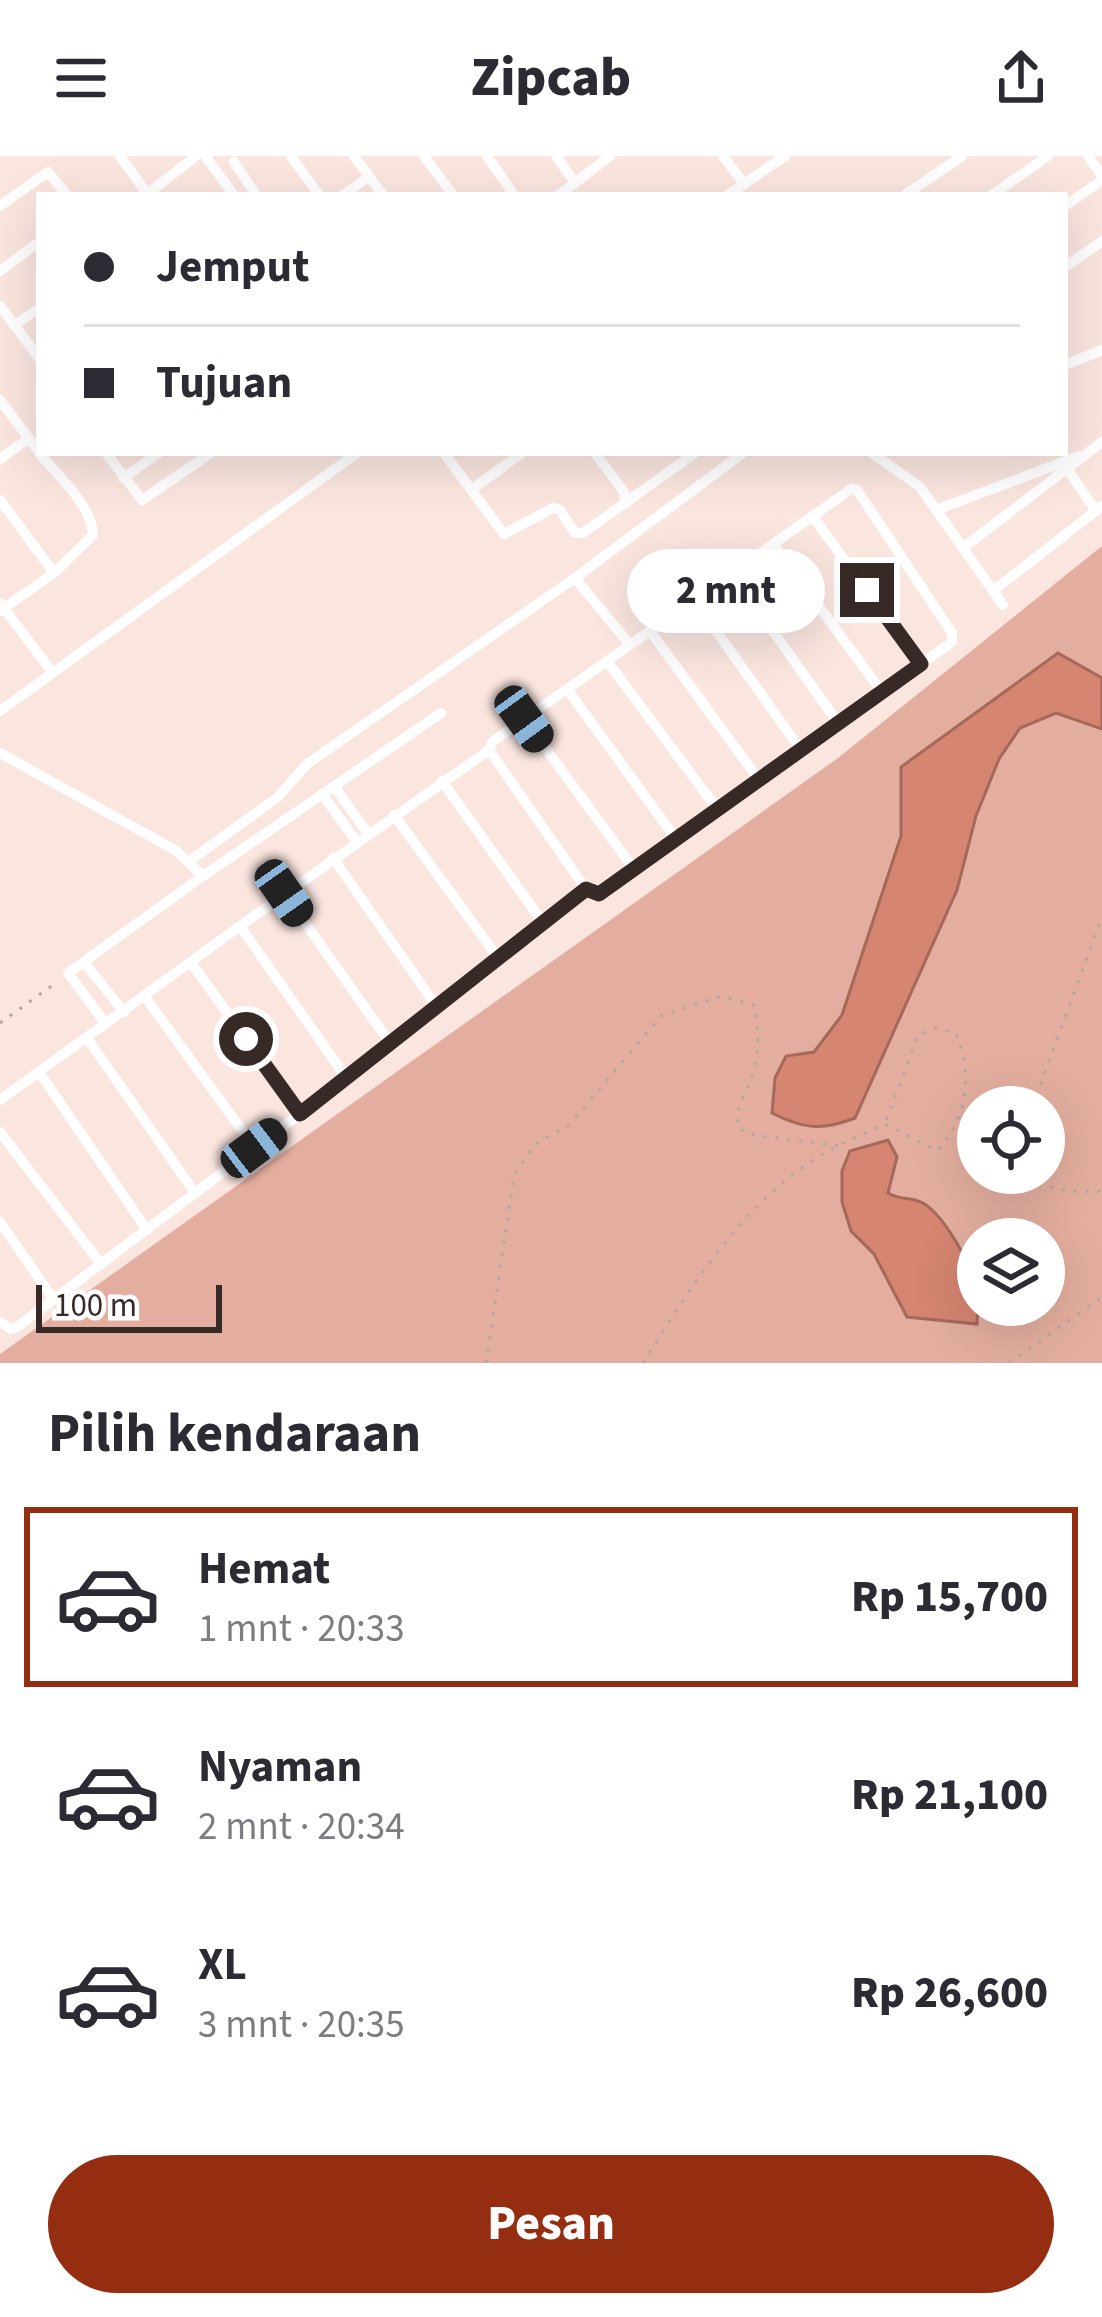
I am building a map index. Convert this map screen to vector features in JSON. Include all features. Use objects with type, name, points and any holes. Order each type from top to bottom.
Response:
[{"type":"street","points":[[120,156],[145,192]]},
{"type":"street","points":[[151,192],[200,156],[232,192]]},
{"type":"street","points":[[292,156],[318,192]]},
{"type":"street","points":[[354,156],[381,192]]},
{"type":"street","points":[[424,156],[450,192]]},
{"type":"street","points":[[487,156],[512,192]]},
{"type":"street","points":[[556,156],[575,183]]},
{"type":"street","points":[[563,192],[610,156]]},
{"type":"street","points":[[723,156],[744,184]]},
{"type":"street","points":[[732,192],[785,156]]},
{"type":"street","points":[[996,192],[1048,156]]},
{"type":"street","points":[[1068,204],[1102,178],[1088,156]]},
{"type":"street","points":[[219,173],[238,159],[254,192]]},
{"type":"street","points":[[913,192],[953,159]]},
{"type":"street","points":[[0,206],[46,172],[64,192]]},
{"type":"street","points":[[347,192],[369,177]]},
{"type":"street","points":[[1068,265],[1102,241]]},
{"type":"street","points":[[0,271],[36,244]]},
{"type":"street","points":[[0,306],[36,354]]},
{"type":"street","points":[[15,326],[36,310]]},
{"type":"street","points":[[1068,363],[1102,350]]},
{"type":"street","points":[[0,400],[36,449]]},
{"type":"street","points":[[0,459],[28,439]]},
{"type":"street","points":[[963,548],[1102,442]]},
{"type":"street","points":[[936,510],[1088,452]]},
{"type":"street","points":[[41,456],[93,524],[86,545],[54,573],[1,607],[52,672]]},
{"type":"street","points":[[108,456],[142,500],[208,456]]},
{"type":"street","points":[[123,478],[155,456]]},
{"type":"street","points":[[446,456],[503,534],[553,508],[580,534],[691,456]]},
{"type":"street","points":[[471,490],[518,456]]},
{"type":"street","points":[[598,456],[624,492],[625,504]]},
{"type":"street","points":[[668,456],[676,467]]},
{"type":"street","points":[[188,862],[278,797],[307,764],[739,456]]},
{"type":"street","points":[[876,456],[920,487],[1003,605]]},
{"type":"street","points":[[0,711],[339,458]]},
{"type":"street","points":[[993,591],[1099,508],[1068,470]]},
{"type":"street","points":[[0,1100],[489,750],[493,741],[851,490],[856,490],[952,633],[952,642],[599,894],[586,889],[489,750]]},
{"type":"street","points":[[0,500],[54,573]]},
{"type":"street","points":[[812,517],[921,664]]},
{"type":"street","points":[[773,544],[883,692]]},
{"type":"street","points":[[732,573],[838,723]]},
{"type":"street","points":[[574,578],[630,645]]},
{"type":"street","points":[[694,600],[801,750]]},
{"type":"street","points":[[650,631],[759,780]]},
{"type":"street","points":[[607,662],[718,810]]},
{"type":"street","points":[[567,689],[676,839]]},
{"type":"street","points":[[106,1024],[68,974],[441,713]]},
{"type":"street","points":[[524,719],[634,869]]},
{"type":"street","points":[[0,753],[175,850],[203,876]]},
{"type":"street","points":[[442,781],[544,925]]},
{"type":"street","points":[[334,786],[362,838]]},
{"type":"street","points":[[322,794],[362,838]]},
{"type":"street","points":[[394,815],[499,959]]},
{"type":"street","points":[[333,858],[437,1007]]},
{"type":"street","points":[[0,1322],[11,1330],[17,1328],[586,889]]},
{"type":"street","points":[[284,893],[390,1043]]},
{"type":"street","points":[[240,926],[347,1074]]},
{"type":"street","points":[[84,962],[124,1012]]},
{"type":"street","points":[[192,964],[300,1114]]},
{"type":"street","points":[[145,997],[254,1148]]},
{"type":"street","points":[[87,1038],[195,1193]]},
{"type":"street","points":[[39,1072],[147,1230]]},
{"type":"street","points":[[0,1132],[101,1264]]},
{"type":"street","points":[[0,1222],[54,1300]]},
{"type":"path","points":[[1040,1086],[1102,917]]},
{"type":"path","points":[[0,1023],[68,974]]},
{"type":"path","points":[[487,1363],[514,1176],[534,1144],[570,1124],[596,1098],[630,1050],[662,1016],[721,996],[754,1005],[760,1039],[750,1081],[735,1114],[738,1127],[747,1134],[839,1146]]},
{"type":"path","points":[[643,1363],[701,1273],[751,1214],[801,1168],[885,1124],[918,1034],[936,1028],[956,1033],[966,1058],[967,1092],[954,1132],[937,1151],[885,1124]]},
{"type":"path","points":[[1065,1192],[1102,1191]]},
{"type":"path","points":[[1009,1363],[1102,1297]]},
{"type":"shaded area","points":[[1102,546],[1102,1363],[0,1363],[0,1354],[838,758]]},
{"type":"shaded area","points":[[1058,653],[1102,678],[1102,729],[1056,713],[1020,728],[999,759],[976,816],[957,890],[855,1118],[813,1126],[772,1113],[775,1078],[786,1056],[814,1052],[842,1015],[901,836],[901,767]]},
{"type":"shaded area","points":[[888,1140],[897,1157],[888,1193],[923,1203],[949,1231],[957,1244],[957,1322],[907,1317],[874,1254],[851,1231],[842,1202],[842,1171],[850,1151]]},
{"type":"route","points":[[246,1039],[300,1114],[586,889],[599,894],[921,664],[867,590]]}]
